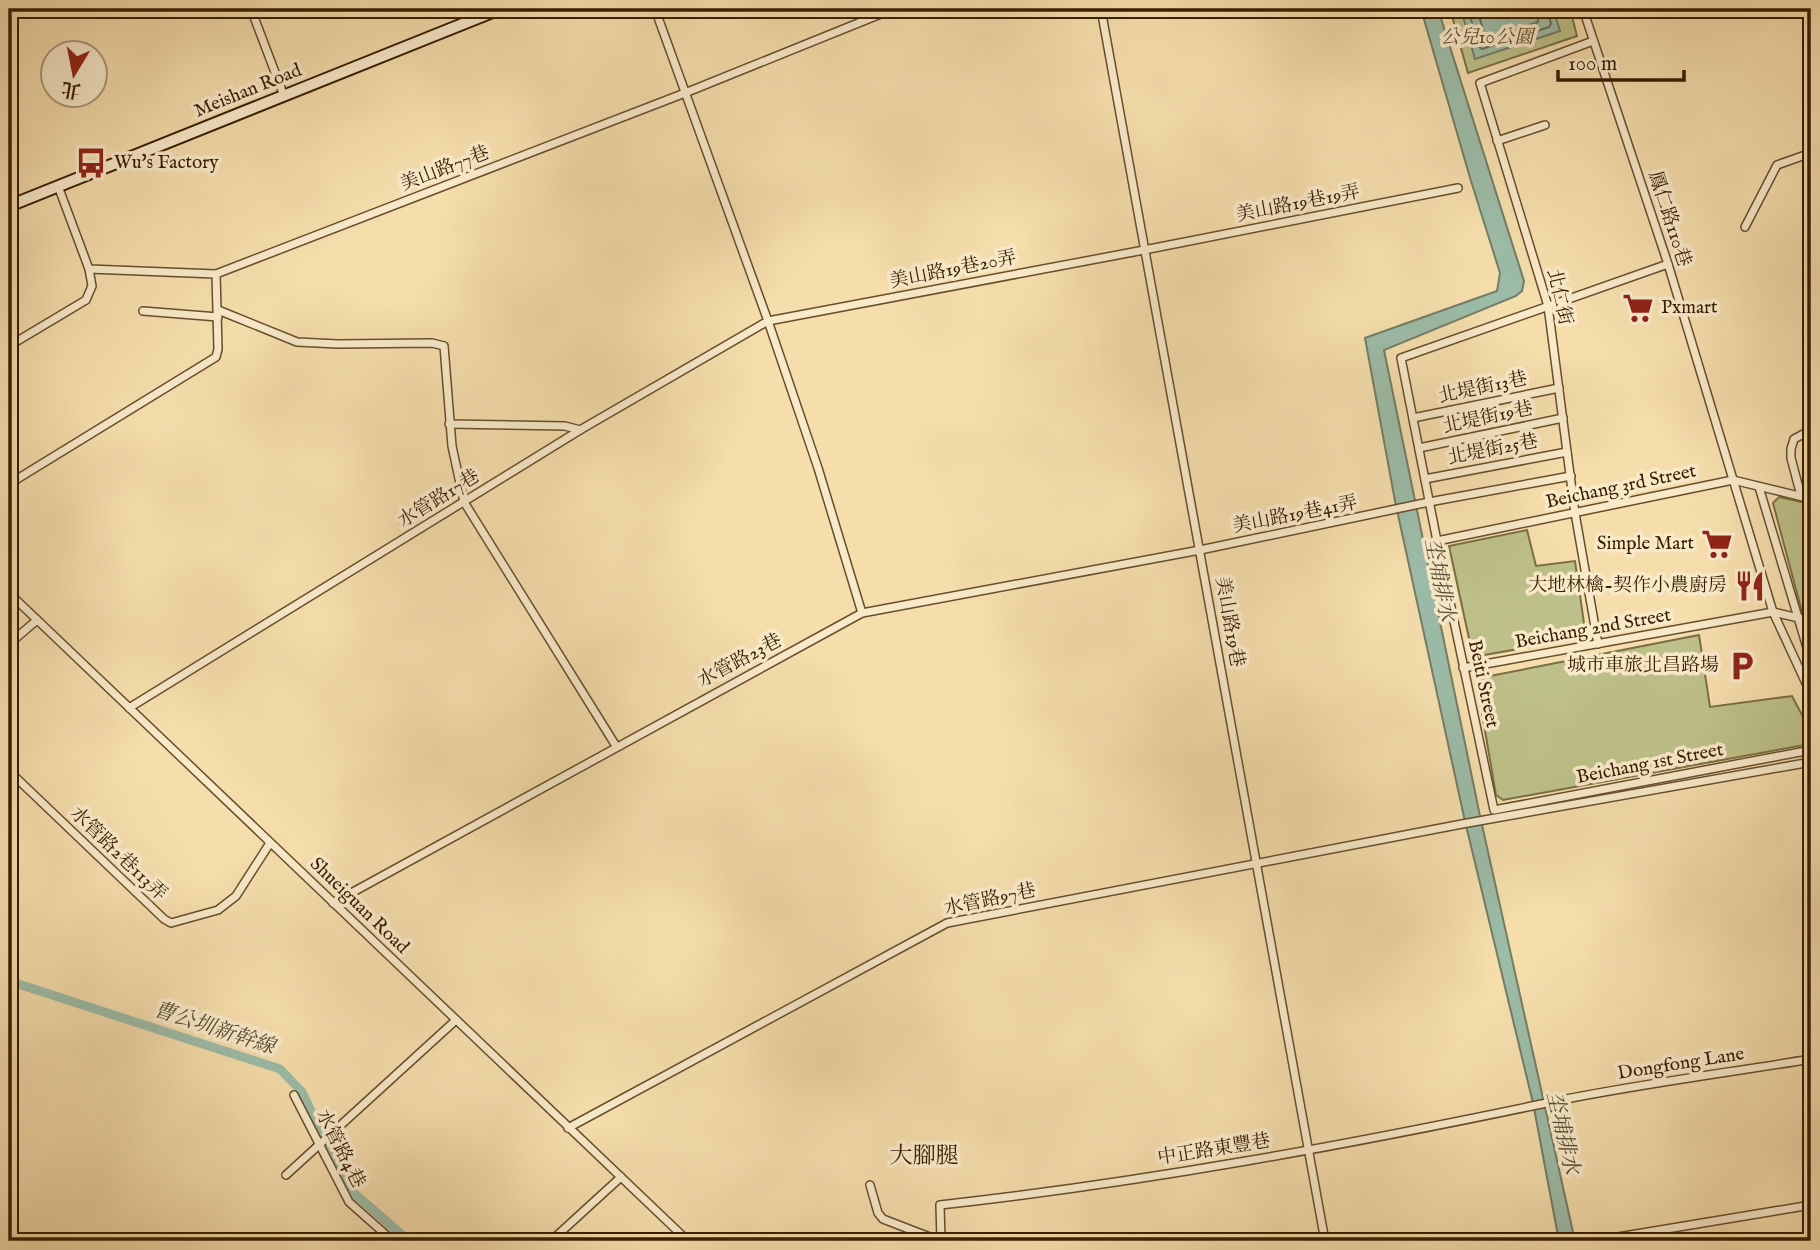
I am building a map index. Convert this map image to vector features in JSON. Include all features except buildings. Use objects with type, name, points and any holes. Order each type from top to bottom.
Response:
[{"type":"street","points":[[251,9],[284,96]]},
{"type":"street","name":"Meishan Road","points":[[9,206],[500,9]]},
{"type":"street","points":[[655,9],[768,321],[818,468],[862,613]]},
{"type":"street","name":"美山路77巷","points":[[89,269],[216,274],[685,93],[893,9]]},
{"type":"street","name":"美山路19巷","points":[[1101,9],[1325,1241]]},
{"type":"street","name":"鳳仁路110巷","points":[[1583,9],[1668,264],[1773,612],[1811,694]]},
{"type":"street","name":"北仁街","points":[[1593,41],[1480,83],[1548,306],[1575,513],[1598,644]]},
{"type":"street","points":[[1497,141],[1545,125]]},
{"type":"street","points":[[1745,228],[1777,165],[1811,153]]},
{"type":"street","points":[[9,346],[86,300],[92,286],[89,269],[58,186]]},
{"type":"street","name":"美山路19巷19弄","points":[[1144,250],[1458,188]]},
{"type":"street","name":"美山路19巷20弄","points":[[768,321],[1144,250]]},
{"type":"street","points":[[1548,306],[1668,264]]},
{"type":"street","points":[[9,484],[216,357],[216,274]]},
{"type":"street","name":"Beiti Street","points":[[1494,814],[1437,541],[1426,503],[1425,479],[1401,358],[1548,306]]},
{"type":"street","points":[[143,311],[218,314],[297,342],[444,345],[449,424],[464,502],[616,746]]},
{"type":"street","name":"水管路17巷","points":[[130,708],[580,430],[768,321]]},
{"type":"street","name":"北堤街13巷","points":[[1413,418],[1559,387]]},
{"type":"street","name":"北堤街19巷","points":[[1419,448],[1563,418]]},
{"type":"street","points":[[449,424],[565,426],[580,430]]},
{"type":"street","points":[[1801,496],[1791,449],[1794,439],[1811,430]]},
{"type":"street","name":"北堤街25巷","points":[[1425,479],[1567,452]]},
{"type":"street","name":"美山路19巷41弄","points":[[1200,550],[1571,476]]},
{"type":"street","name":"Beichang 3rd Street","points":[[1437,541],[1733,480],[1811,499]]},
{"type":"street","points":[[1759,487],[1811,661]]},
{"type":"street","name":"水管路23巷","points":[[333,903],[862,613],[1200,550]]},
{"type":"street","name":"Shueiguan Road","points":[[9,593],[688,1241]]},
{"type":"street","name":"Beichang 2nd Street","points":[[1463,668],[1773,612],[1811,621]]},
{"type":"street","points":[[9,644],[37,620]]},
{"type":"street","name":"Beichang 1st Street","points":[[1494,814],[1811,750]]},
{"type":"street","points":[[1494,814],[1811,762]]},
{"type":"street","name":"水管路2巷113弄","points":[[9,771],[164,919],[171,922],[218,910],[236,896],[270,843]]},
{"type":"street","name":"水管路97巷","points":[[569,1128],[947,923],[1462,824],[1494,814]]},
{"type":"street","name":"水管路4巷","points":[[286,1175],[456,1020]]},
{"type":"street","name":"Dongfong Lane","points":[[1526,1108],[1811,1059]]},
{"type":"street","name":"水管路4巷","points":[[294,1095],[349,1202],[393,1241]]},
{"type":"street","name":"中正路東豐巷","points":[[941,1241],[940,1205],[1012,1197],[1309,1151],[1526,1108]]},
{"type":"street","points":[[551,1241],[621,1177]]},
{"type":"street","points":[[870,1185],[878,1213],[883,1219],[941,1241]]},
{"type":"street","points":[[1594,1241],[1811,1205]]},
{"type":"green space","name":"公兒10公園","points":[[1450,9],[1570,9],[1577,36],[1468,73]]},
{"type":"green space","points":[[1779,497],[1811,504],[1811,616],[1802,612],[1773,503]]},
{"type":"green space","points":[[1527,530],[1536,566],[1575,561],[1586,637],[1473,657],[1449,546]]},
{"type":"green space","points":[[1699,635],[1710,707],[1792,696],[1811,732],[1810,744],[1503,800],[1496,795],[1477,684],[1485,677]]},
{"type":"water","points":[[1421,9],[1438,9],[1524,281],[1522,291],[1516,296],[1384,350],[1480,816],[1575,1241],[1559,1241],[1533,1103],[1464,817],[1395,501],[1365,338],[1497,291],[1500,273]]},
{"type":"water","name":"公兒10公園","points":[[1461,9],[1553,9],[1560,31],[1475,59]]},
{"type":"waterway","name":"曹公圳新幹線","points":[[9,981],[280,1069],[302,1092],[348,1188],[409,1241]]},
{"type":"place","name":"Wu's Factory","points":[[91,163]]},
{"type":"place","name":"Pxmart","points":[[1638,308]]},
{"type":"place","name":"Simple Mart","points":[[1717,544]]},
{"type":"place","name":"大地林檎-契作小農廚房","points":[[1750,586]]},
{"type":"place","name":"城市車旅北昌路場","points":[[1742,666]]},
{"type":"district","name":"大腳腿","points":[[924,1156]]},
{"type":"water label","name":"坔埔排水","points":[[1439,580]]},
{"type":"water label","name":"坔埔排水","points":[[1562,1133]]}]
